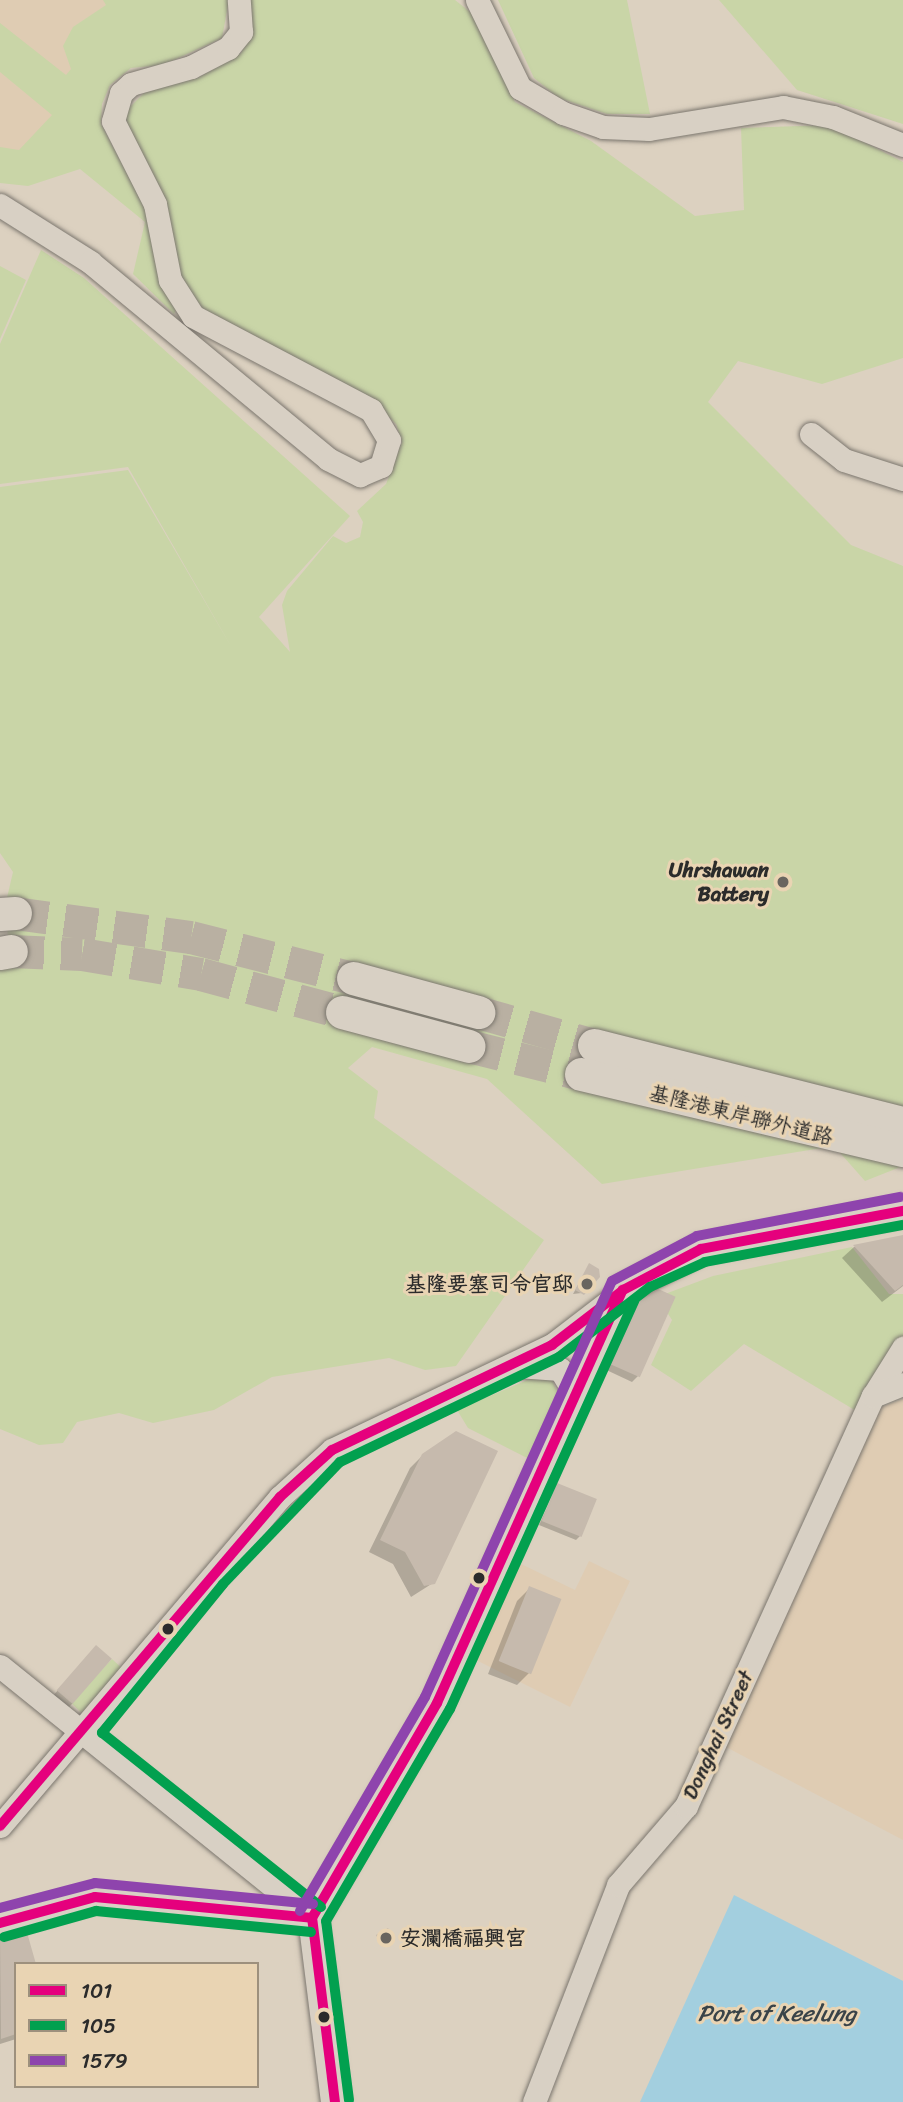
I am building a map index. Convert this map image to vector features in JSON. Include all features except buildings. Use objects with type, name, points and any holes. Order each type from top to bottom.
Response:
[{"type":"highway","points":[[353,978],[478,1012]]},
{"type":"highway","points":[[342,1012],[469,1046]]},
{"type":"highway","name":"基隆港東岸聯外道路","points":[[587,1060],[884,1129],[903,1150]]},
{"type":"main road","points":[[335,2102],[312,1918],[436,1703],[623,1290],[701,1248],[903,1211]]},
{"type":"street","points":[[0,205],[90,262],[328,459],[360,475],[381,466],[389,440],[372,410],[194,316],[170,279],[155,204],[113,121],[121,93],[131,84],[191,67],[228,48],[241,32],[239,0]]},
{"type":"street","points":[[477,0],[524,94],[573,117],[603,127],[649,129],[783,107],[833,117],[903,145]]},
{"type":"street","points":[[811,434],[844,460],[903,479]]},
{"type":"street","points":[[0,1826],[82,1735],[272,1506],[332,1450],[552,1345],[623,1290]]},
{"type":"street","name":"Donghai Street","points":[[534,2102],[618,1885],[685,1806],[873,1396],[903,1348]]},
{"type":"street","points":[[506,1366],[560,1369],[576,1396]]},
{"type":"street","points":[[873,1396],[903,1384]]},
{"type":"street","points":[[0,1666],[82,1735],[312,1918]]},
{"type":"street","points":[[0,1923],[95,1898],[312,1918]]},
{"type":"shaded area","points":[[0,0],[210,0],[0,170]]},
{"type":"shaded area","points":[[903,1399],[903,1840],[726,1747],[881,1407]]},
{"type":"shaded area","points":[[589,1561],[630,1581],[570,1707],[474,1659],[521,1564],[575,1590]]},
{"type":"green space","points":[[103,0],[229,0],[222,38],[163,65],[131,68],[110,85],[102,104],[101,124],[152,221],[178,306],[174,314],[133,274],[145,222],[80,169],[28,186],[0,183],[0,147],[19,150],[52,115],[0,72],[0,23],[66,75],[71,69],[63,46],[73,27],[106,5]]},
{"type":"green space","points":[[248,0],[455,0],[474,15],[515,102],[591,141],[695,216],[744,210],[741,128],[831,125],[903,162],[903,358],[822,384],[738,361],[708,402],[851,545],[903,566],[903,1166],[865,1181],[834,1146],[602,1184],[487,1079],[372,1047],[348,1068],[378,1091],[374,1118],[544,1240],[456,1366],[425,1370],[389,1358],[272,1377],[214,1410],[153,1423],[119,1413],[77,1422],[63,1443],[39,1445],[0,1429],[0,967],[9,957],[6,902],[13,872],[0,853],[0,487],[128,470],[232,648],[128,467],[0,484],[0,344],[41,250],[84,278],[350,516],[259,617],[290,652],[282,605],[287,591],[333,536],[346,543],[360,537],[363,522],[357,511],[386,484],[402,442],[396,424],[365,394],[282,359],[197,308],[178,277],[166,203],[127,126],[126,111],[149,88],[198,78],[241,53],[252,33]]},
{"type":"green space","points":[[498,0],[627,0],[650,114],[607,114],[559,98],[534,78]]},
{"type":"green space","points":[[719,0],[903,0],[903,124],[797,90]]},
{"type":"green space","points":[[0,266],[26,280],[0,339]]},
{"type":"green space","points":[[852,1247],[889,1294],[903,1294],[903,1339],[858,1412],[744,1344],[691,1391],[651,1365],[672,1320],[657,1297],[713,1276]]},
{"type":"green space","points":[[537,1376],[551,1378],[558,1394],[529,1459],[468,1428],[457,1410]]},
{"type":"green space","points":[[112,1659],[124,1670],[83,1714],[71,1703]]},
{"type":"water","name":"Port of Keelung","points":[[734,1895],[903,1981],[903,2102],[640,2102]]},
{"type":"tunnel","points":[[15,913],[191,937],[353,978]]},
{"type":"tunnel","points":[[11,951],[82,954],[201,974],[342,1012]]},
{"type":"tunnel","points":[[478,1012],[594,1045]]},
{"type":"tunnel","points":[[469,1046],[581,1074]]},
{"type":"transit line","name":"1579","points":[[300,1911],[425,1697],[612,1281],[697,1236],[900,1197]]},
{"type":"transit line","name":"101","points":[[335,2102],[312,1918],[437,1703],[623,1290],[701,1249],[903,1211]]},
{"type":"transit line","name":"105","points":[[321,1907],[102,1733],[223,1584],[340,1462],[559,1357],[650,1287],[705,1262],[903,1225]]},
{"type":"transit line","name":"101","points":[[0,1826],[280,1497],[332,1450],[552,1345],[622,1291]]},
{"type":"transit line","name":"105","points":[[349,2100],[326,1921],[450,1709],[634,1301]]},
{"type":"transit line","name":"1579","points":[[0,1908],[95,1883],[313,1904]]},
{"type":"transit line","name":"101","points":[[0,1923],[95,1897],[312,1918]]},
{"type":"transit line","name":"105","points":[[4,1937],[96,1911],[311,1932]]},
{"type":"place","name":"Uhrshawan Battery","points":[[783,882]]},
{"type":"place","name":"基隆要塞司令官邸","points":[[587,1284]]},
{"type":"place","name":"安瀾橋福興宮","points":[[386,1938]]}]
